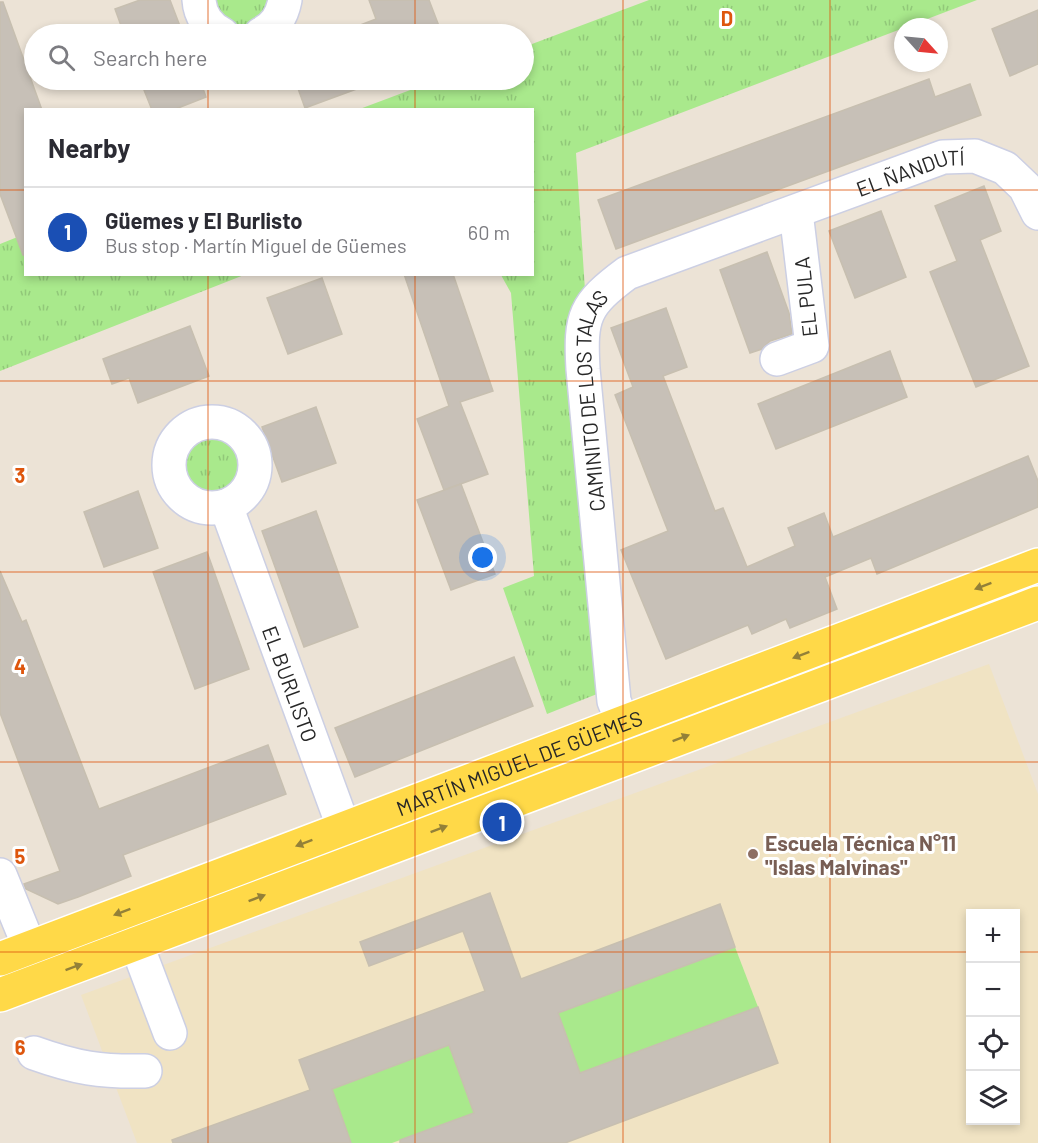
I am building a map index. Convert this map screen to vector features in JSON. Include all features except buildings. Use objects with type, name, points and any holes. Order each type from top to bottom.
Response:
[{"type":"main road","name":"MARTÍN MIGUEL DE GÜEMES","points":[[15,953],[1038,565]]},
{"type":"main road","name":"MARTÍN MIGUEL DE GÜEMES","points":[[0,995],[1038,603]]},
{"type":"street","points":[[199,0],[208,24]]},
{"type":"street","points":[[274,24],[283,10],[285,0]]},
{"type":"street","name":"EL ÑANDUTÍ","points":[[796,212],[944,157],[975,156],[1005,168],[1025,187],[1038,213]]},
{"type":"street","name":"EL PULA","points":[[777,359],[812,346],[796,212]]},
{"type":"street","name":"CAMINITO DE LOS TALAS","points":[[635,755],[614,700],[581,340],[586,312],[603,290],[627,273],[796,212]]},
{"type":"street","name":"EL BURLISTO","points":[[226,506],[355,861]]},
{"type":"street","points":[[0,875],[15,953],[42,979]]},
{"type":"street","points":[[136,943],[170,1033]]},
{"type":"street","points":[[34,1053],[72,1066],[110,1072],[145,1071]]},
{"type":"shaded area","name":"Escuela Técnica N°11 \"Islas Malvinas\"","points":[[989,664],[1038,794],[1038,1143],[137,1143],[81,995]]},
{"type":"green space","points":[[209,0],[274,0],[257,24],[228,24]]},
{"type":"green space","points":[[649,0],[977,0],[930,18],[894,18],[894,32],[576,153],[585,290],[602,692],[547,714],[503,588],[534,576],[511,293],[502,276],[534,276],[534,108],[362,108],[410,90],[534,90],[534,43]]},
{"type":"green space","points":[[24,234],[24,276],[241,276],[0,371],[0,244]]},
{"type":"green space","points":[[212,432],[224,435],[235,442],[242,453],[245,465],[242,477],[235,488],[224,495],[212,498],[200,495],[189,488],[182,477],[179,465],[182,453],[189,442],[200,435]]},
{"type":"green space","points":[[735,947],[758,1007],[580,1073],[558,1013]]},
{"type":"green space","points":[[449,1045],[474,1113],[392,1143],[351,1143],[332,1089]]},
{"type":"place","name":"Güemes y El Burlisto","points":[[502,822]]},
{"type":"place","name":"Escuela Técnica N°11 \"Islas Malvinas\"","points":[[753,854]]}]
